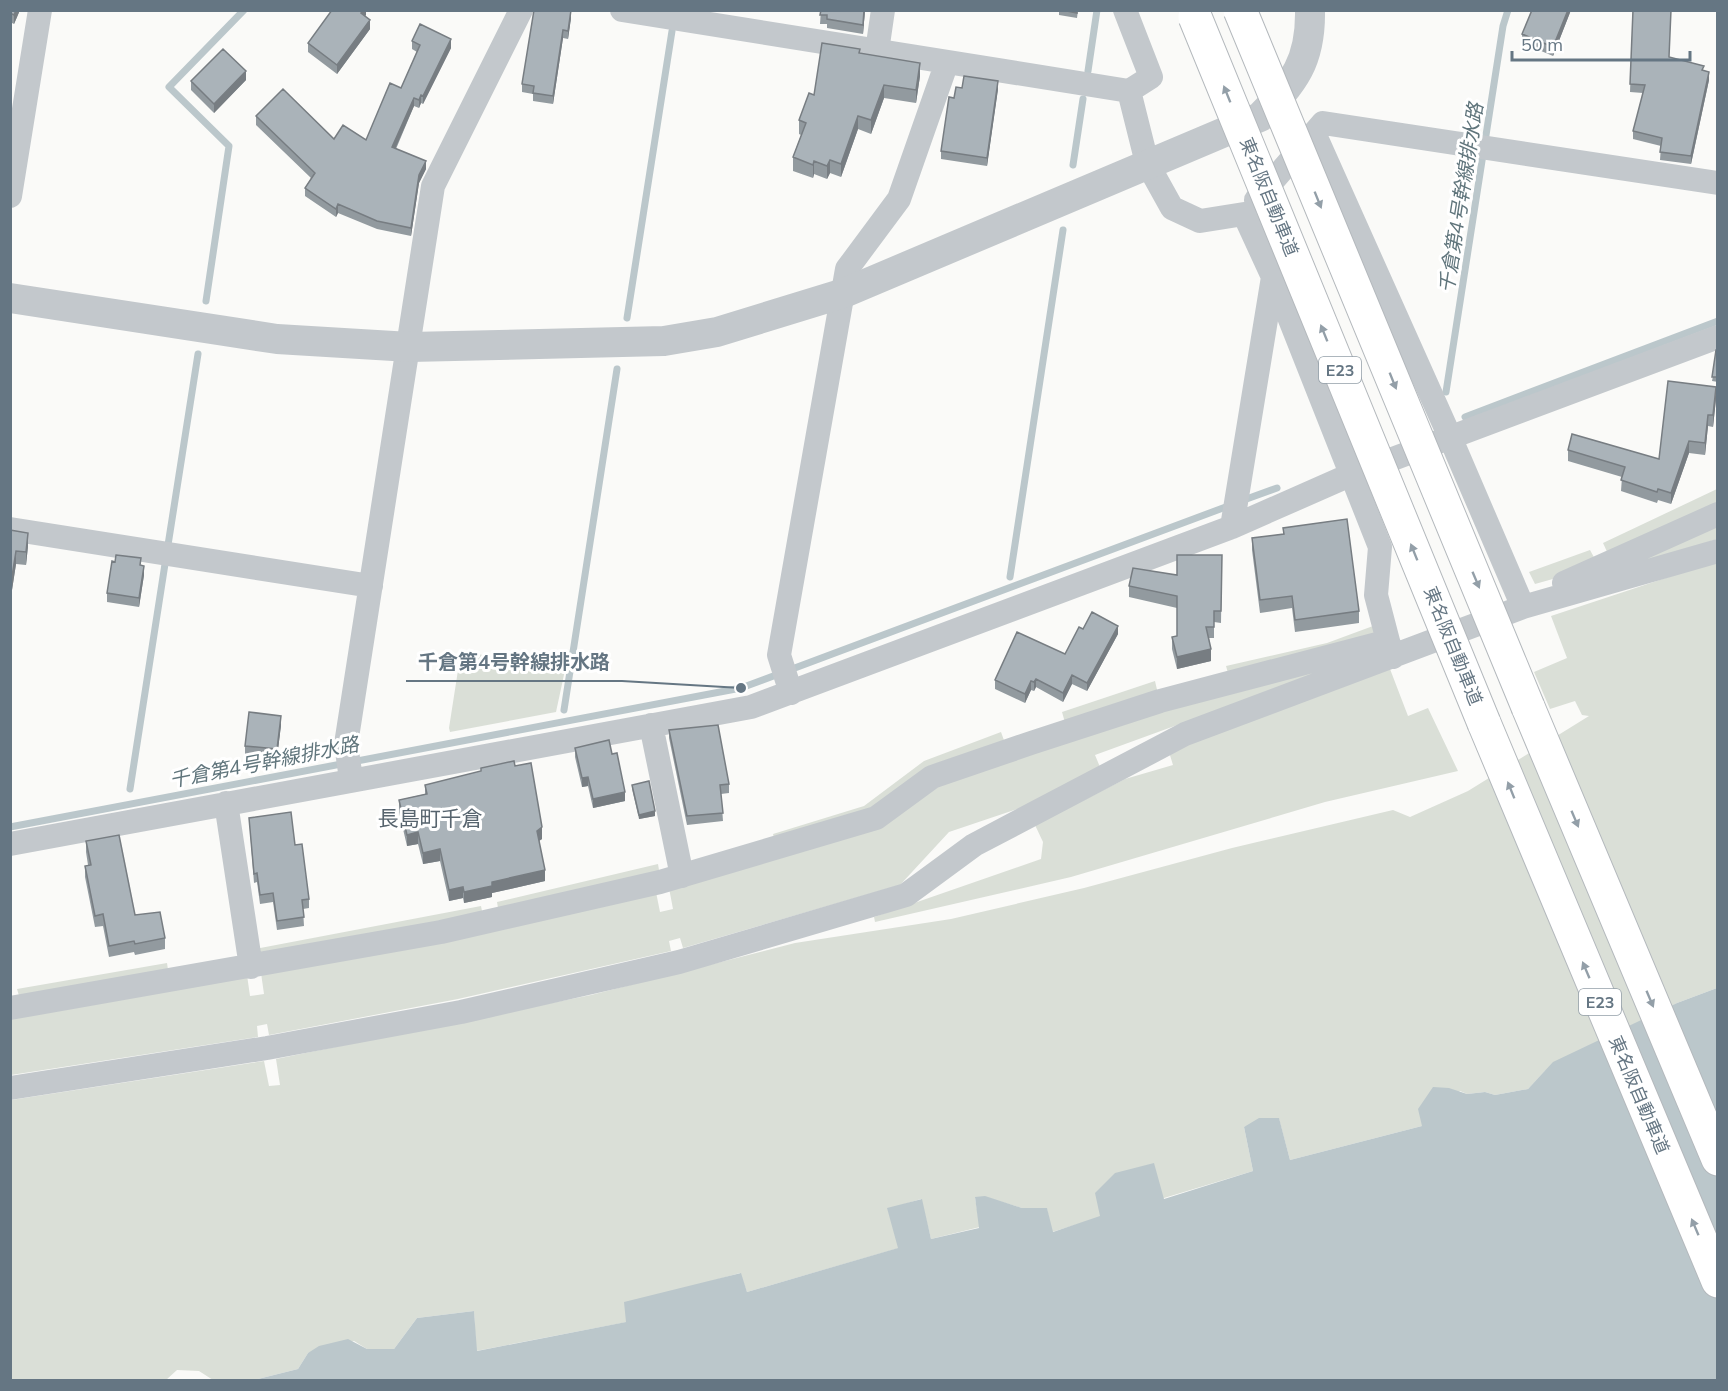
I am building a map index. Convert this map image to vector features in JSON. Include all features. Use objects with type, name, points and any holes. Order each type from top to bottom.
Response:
[{"type":"highway","name":"E23","points":[[1240,10],[1718,1159]]},
{"type":"highway","name":"東名阪自動車道","points":[[1194,14],[1559,906],[1718,1281]]},
{"type":"street","points":[[10,196],[40,10]]},
{"type":"street","points":[[349,767],[346,744],[410,347],[433,186],[521,10]]},
{"type":"street","points":[[622,10],[1129,91],[1152,77],[1125,10]]},
{"type":"street","points":[[877,51],[883,10]]},
{"type":"street","points":[[10,298],[277,339],[410,347],[664,341],[717,332],[844,292],[1260,117],[1283,93],[1302,66],[1309,39],[1310,10]]},
{"type":"street","points":[[786,679],[779,655],[847,269],[899,200],[947,62]]},
{"type":"street","points":[[1129,91],[1147,163],[1172,208],[1200,221],[1244,214],[1323,123],[1718,183]]},
{"type":"street","points":[[1314,133],[1450,437],[1523,608]]},
{"type":"street","points":[[1244,214],[1273,276],[1380,547],[1376,595],[1390,649]]},
{"type":"street","points":[[1234,511],[1273,276]]},
{"type":"street","points":[[10,844],[226,803],[349,767],[651,725],[751,707],[786,679],[1234,511],[1350,475],[1718,337]]},
{"type":"street","points":[[1523,608],[1570,580],[1718,513]]},
{"type":"street","points":[[10,529],[371,586]]},
{"type":"street","points":[[10,1008],[441,933],[682,876],[876,818],[932,777],[1160,701],[1390,649],[1718,551]]},
{"type":"street","points":[[10,1088],[267,1048],[461,1012],[679,962],[906,895],[974,845],[1185,734],[1390,649]]},
{"type":"street","points":[[651,725],[682,876]]},
{"type":"street","points":[[226,803],[251,967]]},
{"type":"shaded area","points":[[1717,489],[1717,506],[1609,556],[1603,543]]},
{"type":"shaded area","points":[[1717,522],[1717,539],[1577,586]]},
{"type":"shaded area","points":[[1590,550],[1596,561],[1567,575],[1535,584],[1529,572]]},
{"type":"shaded area","points":[[1717,561],[1717,988],[1677,1003],[1545,1071],[1528,1089],[1495,1095],[1485,1092],[1467,1094],[1460,1091],[1422,1126],[1290,1160],[1279,1119],[1244,1127],[1253,1171],[1052,1232],[1047,1209],[1022,1208],[985,1197],[975,1198],[980,1227],[931,1239],[921,1199],[888,1209],[899,1248],[747,1292],[740,1273],[708,1282],[627,1322],[476,1351],[474,1311],[417,1318],[394,1349],[367,1349],[354,1341],[308,1353],[298,1369],[254,1380],[213,1380],[199,1371],[177,1370],[166,1380],[11,1380],[11,1100],[264,1061],[269,1086],[280,1085],[276,1059],[591,995],[795,943],[951,919],[1393,810],[1410,817],[1468,791],[1589,716],[1582,715],[1575,701],[1550,709],[1534,672],[1567,658],[1551,616]]},
{"type":"shaded area","points":[[1373,626],[1380,636],[1228,673],[1226,666],[1327,643]]},
{"type":"shaded area","points":[[461,651],[565,670],[556,712],[450,732]]},
{"type":"shaded area","points":[[1361,658],[1095,755],[1100,767],[1026,806],[949,832],[900,885],[683,948],[680,938],[669,941],[671,951],[458,999],[269,1035],[267,1024],[257,1026],[258,1037],[11,1075],[11,1015],[247,975],[250,996],[264,994],[261,973],[656,892],[660,912],[673,909],[669,888],[936,782],[1157,708]]},
{"type":"shaded area","points":[[1390,669],[1408,716],[1428,708],[1458,771],[1325,802],[1071,877],[875,922],[874,917],[1041,859],[1043,842],[1035,825],[1125,779],[1173,765],[1169,752]]},
{"type":"shaded area","points":[[1155,681],[1158,694],[1066,726],[1062,712]]},
{"type":"shaded area","points":[[1001,732],[1006,746],[874,812],[775,841],[773,834],[864,806],[924,761]]},
{"type":"shaded area","points":[[658,864],[660,876],[499,914],[497,902]]},
{"type":"shaded area","points":[[481,906],[483,916],[263,958],[255,949]]},
{"type":"shaded area","points":[[167,963],[169,976],[20,999],[17,989]]},
{"type":"shaded area","points":[[1717,988],[1717,1380],[254,1380],[298,1369],[308,1353],[319,1346],[348,1339],[367,1349],[394,1349],[417,1318],[474,1311],[477,1351],[626,1322],[624,1302],[741,1273],[747,1292],[898,1248],[887,1208],[922,1199],[931,1239],[979,1228],[975,1197],[985,1196],[1022,1208],[1047,1208],[1053,1232],[1100,1216],[1095,1193],[1115,1173],[1154,1163],[1164,1199],[1253,1171],[1244,1127],[1259,1118],[1279,1118],[1290,1160],[1422,1126],[1418,1109],[1433,1087],[1449,1088],[1467,1094],[1485,1092],[1495,1095],[1528,1089],[1553,1062],[1677,1003]]},
{"type":"building","points":[[332,10],[363,10],[361,13],[370,20],[337,65],[308,43]]},
{"type":"building","points":[[534,10],[571,10],[568,31],[563,30],[553,96],[533,93],[534,86],[522,84]]},
{"type":"building","points":[[821,10],[864,10],[863,25],[827,19],[827,15],[820,15]]},
{"type":"building","points":[[1532,10],[1568,10],[1553,47],[1522,34]]},
{"type":"building","points":[[1633,10],[1671,10],[1669,57],[1704,66],[1702,70],[1709,72],[1691,156],[1660,152],[1662,138],[1633,131],[1645,85],[1630,84]]},
{"type":"building","points":[[420,24],[451,39],[423,96],[421,95],[419,100],[414,98],[392,147],[426,161],[419,175],[411,228],[377,221],[338,204],[336,209],[305,188],[315,173],[256,116],[283,89],[334,139],[343,125],[366,140],[390,83],[401,88],[420,45],[412,41]]},
{"type":"building","points":[[822,43],[860,49],[859,53],[920,63],[916,90],[884,85],[871,120],[858,116],[841,164],[830,160],[827,166],[814,161],[813,165],[793,157],[806,123],[799,120],[809,93],[814,95]]},
{"type":"building","points":[[223,49],[246,71],[214,104],[191,81]]},
{"type":"building","points":[[964,76],[998,81],[987,158],[941,151],[949,97],[954,98],[956,87],[962,88]]},
{"type":"building","points":[[1716,350],[1718,350],[1718,377],[1712,377]]},
{"type":"building","points":[[1668,381],[1716,387],[1713,415],[1708,415],[1705,443],[1689,441],[1671,493],[1658,489],[1657,492],[1621,480],[1625,467],[1568,450],[1572,434],[1659,459]]},
{"type":"building","points":[[1347,519],[1359,611],[1295,620],[1292,596],[1260,600],[1252,538],[1284,534],[1283,528]]},
{"type":"building","points":[[10,530],[28,533],[26,552],[16,551],[10,589]]},
{"type":"building","points":[[116,555],[141,558],[140,565],[144,566],[139,598],[107,593],[112,561],[115,562]]},
{"type":"building","points":[[1177,555],[1222,555],[1221,611],[1214,611],[1214,627],[1206,627],[1211,649],[1177,657],[1172,637],[1177,636],[1177,596],[1129,586],[1133,568],[1177,575]]},
{"type":"building","points":[[1092,612],[1118,626],[1087,683],[1072,675],[1063,693],[1036,679],[1034,682],[1031,681],[1025,694],[995,680],[1017,632],[1065,654],[1079,627],[1083,629]]},
{"type":"building","points":[[249,712],[281,716],[277,749],[245,746]]},
{"type":"building","points":[[718,725],[729,784],[720,785],[723,813],[687,816],[669,730]]},
{"type":"building","points":[[609,740],[612,754],[617,753],[625,792],[593,799],[588,777],[582,778],[575,748]]},
{"type":"building","points":[[514,761],[515,766],[531,763],[542,827],[537,831],[545,870],[492,882],[492,886],[464,892],[463,887],[449,890],[440,849],[423,853],[418,832],[407,835],[399,800],[427,794],[425,785],[481,771],[481,768]]},
{"type":"building","points":[[649,781],[655,811],[639,815],[632,785]]},
{"type":"building","points":[[291,812],[295,845],[302,844],[309,899],[302,900],[304,917],[277,921],[273,893],[260,895],[257,873],[254,874],[249,818]]},
{"type":"building","points":[[119,835],[135,915],[160,912],[165,938],[109,946],[103,914],[95,916],[85,866],[91,865],[86,841]]},
{"type":"waterway","points":[[206,301],[229,146],[169,87],[244,10]]},
{"type":"waterway","points":[[1088,71],[1097,10]]},
{"type":"waterway","name":"千倉第4号幹線排水路","points":[[1446,392],[1503,26],[1508,10]]},
{"type":"waterway","points":[[627,318],[672,31]]},
{"type":"waterway","points":[[1073,165],[1083,99]]},
{"type":"waterway","points":[[1010,577],[1063,230]]},
{"type":"waterway","points":[[1465,417],[1718,321]]},
{"type":"waterway","points":[[168,545],[198,354]]},
{"type":"waterway","points":[[564,710],[617,369]]},
{"type":"waterway","name":"千倉第4号幹線排水路","points":[[1241,501],[1277,488]]},
{"type":"waterway","name":"千倉第4号幹線排水路","points":[[10,827],[741,688],[1231,505]]},
{"type":"waterway","points":[[130,789],[165,564]]},
{"type":"place","name":"千倉第4号幹線排水路","points":[[741,688]]},
{"type":"district","name":"長島町千倉","points":[[430,819]]}]
